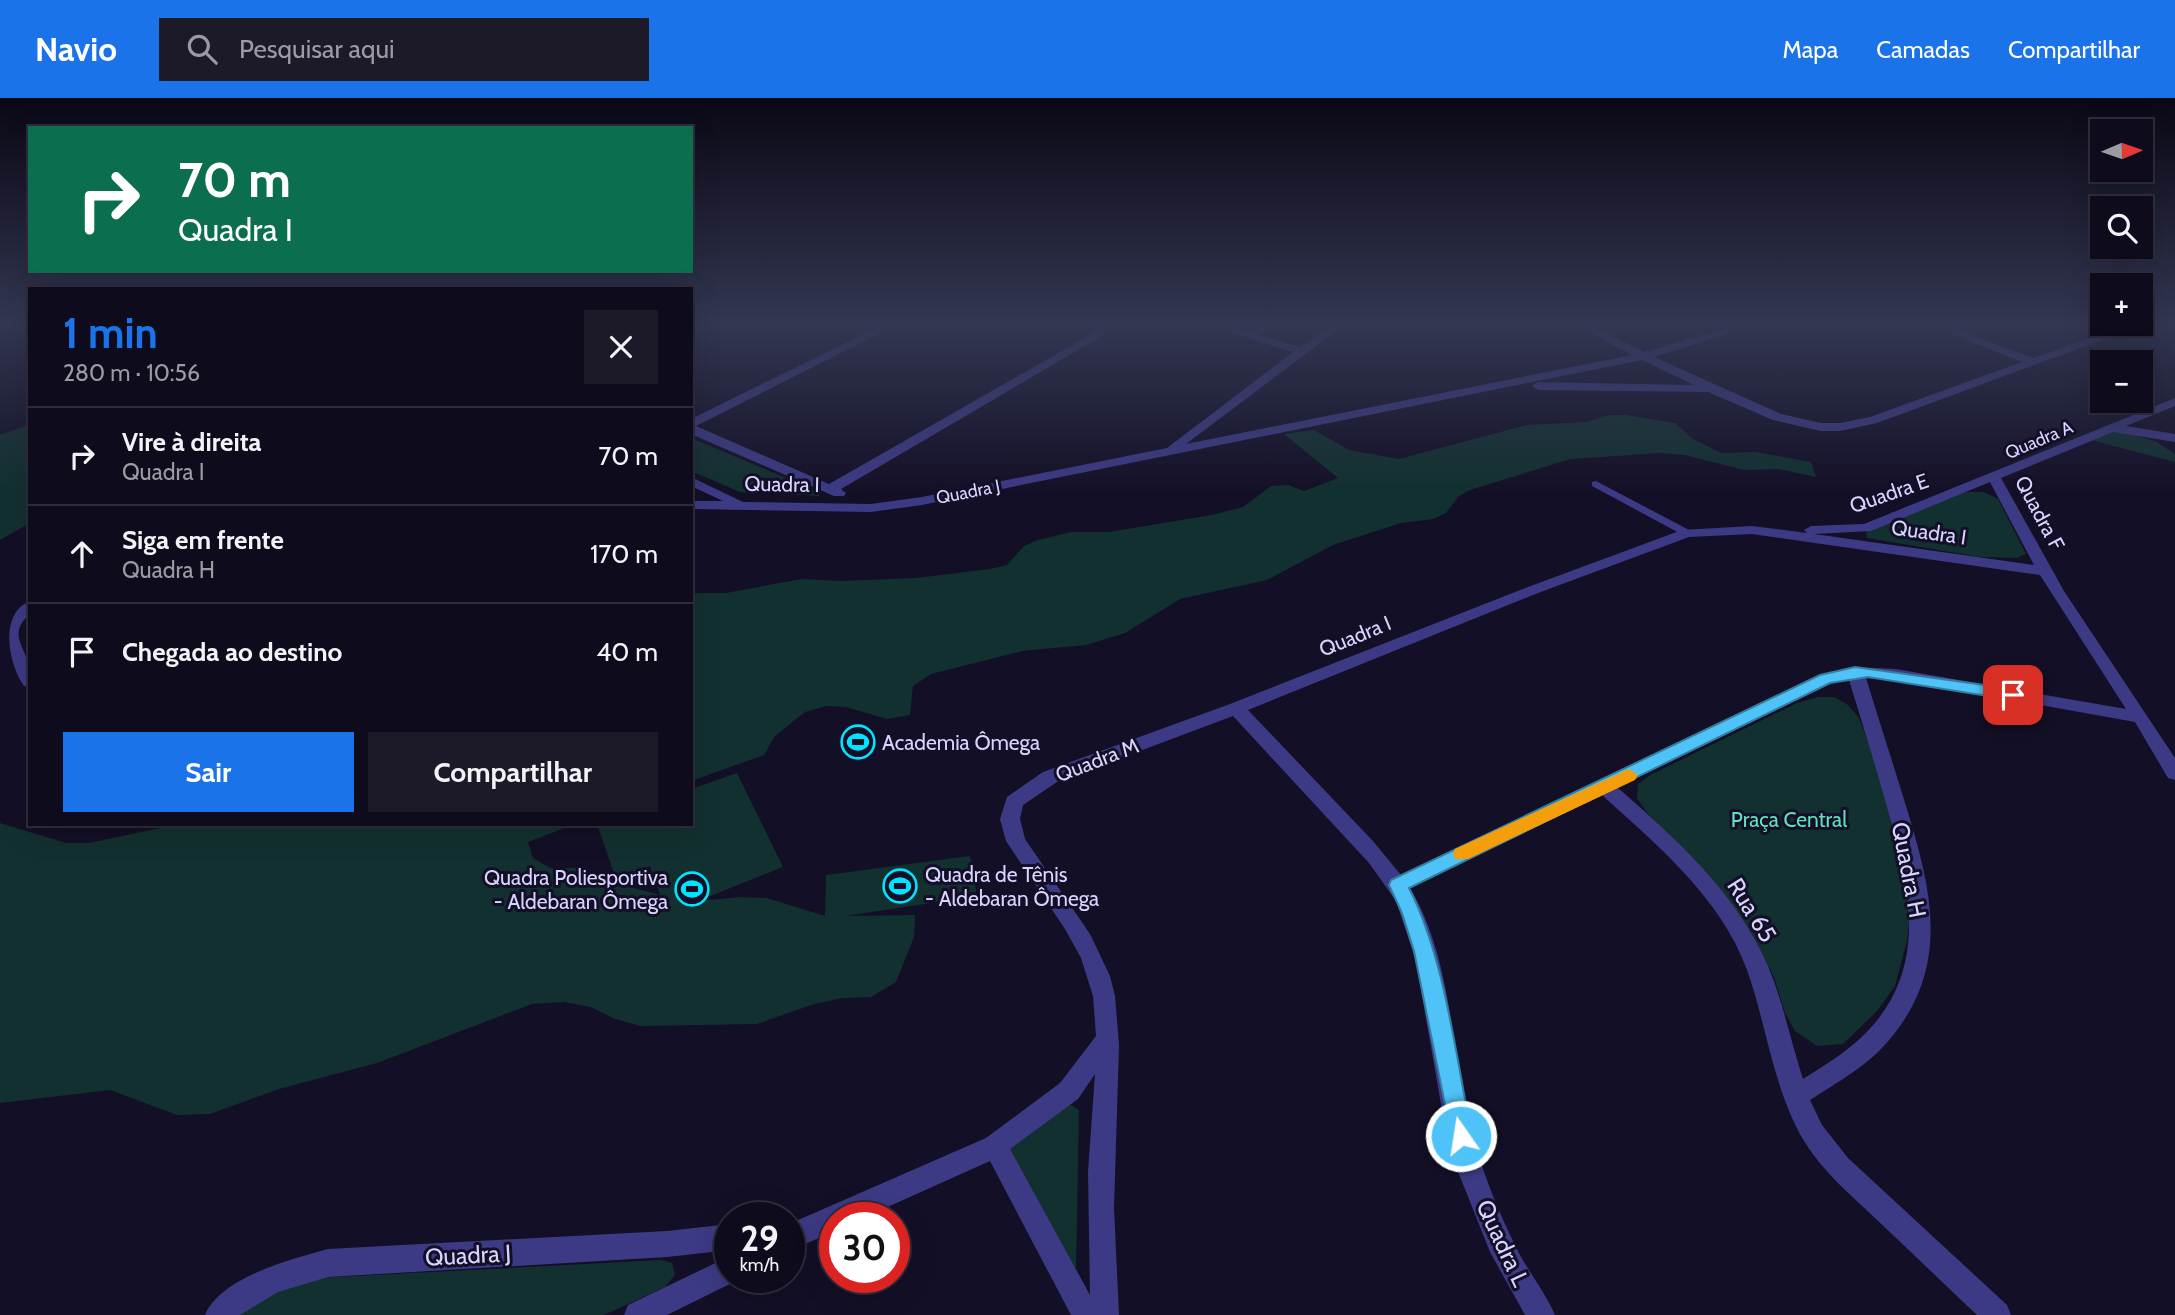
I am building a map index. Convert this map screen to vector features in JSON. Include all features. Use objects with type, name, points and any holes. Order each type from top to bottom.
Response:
[{"type":"street","points":[[693,426],[784,380]]},
{"type":"street","points":[[830,489],[1020,380]]},
{"type":"street","name":"Quadra J","points":[[871,508],[973,491],[1168,452],[1265,380]]},
{"type":"street","points":[[1168,452],[1531,380]]},
{"type":"street","points":[[1692,380],[1777,418],[1812,426],[1840,427],[1873,420],[1983,380]]},
{"type":"street","points":[[1507,385],[1713,390]]},
{"type":"street","name":"Quadra A","points":[[1994,477],[2175,402]]},
{"type":"street","points":[[2141,416],[2172,440]]},
{"type":"street","points":[[693,428],[871,508]]},
{"type":"street","points":[[2112,428],[2172,440]]},
{"type":"street","name":"Quadra E","points":[[1752,530],[1866,528],[1994,477]]},
{"type":"street","name":"Quadra F","points":[[1994,477],[2045,571]]},
{"type":"street","points":[[693,482],[745,507]]},
{"type":"street","points":[[1964,489],[1987,490],[2005,496]]},
{"type":"street","name":"Quadra I","points":[[693,505],[871,508]]},
{"type":"street","points":[[1866,528],[1860,536],[1885,549]]},
{"type":"street","name":"Quadra I","points":[[1236,708],[1533,590],[1687,533],[1752,530],[2045,571]]},
{"type":"street","points":[[2045,571],[2175,773]]},
{"type":"street","points":[[28,608],[18,616],[11,628],[12,646],[28,678]]},
{"type":"street","points":[[1236,708],[1375,856],[1398,885],[1826,679],[1855,672],[1906,676],[2141,717]]},
{"type":"street","name":"Quadra H","points":[[1796,1096],[1860,1052],[1890,1021],[1910,987],[1919,949],[1921,910],[1915,874],[1894,795],[1855,672]]},
{"type":"street","name":"Quadra M","points":[[1105,1315],[1101,1258],[1101,1184],[1107,1018],[1100,978],[1084,942],[1016,841],[1010,819],[1014,802],[1050,777],[1236,708]]},
{"type":"street","name":"Rua 65","points":[[1605,787],[1674,849],[1712,891],[1734,923],[1757,967],[1796,1096]]},
{"type":"street","name":"Quadra L","points":[[1398,885],[1412,913],[1424,951],[1454,1111],[1467,1161],[1490,1223],[1541,1315]]},
{"type":"street","points":[[867,1202],[995,1146],[1069,1091],[1106,1040]]},
{"type":"street","points":[[1796,1096],[1813,1133],[1839,1167],[1997,1315]]},
{"type":"street","points":[[995,1146],[1086,1315]]},
{"type":"street","name":"Quadra J","points":[[219,1315],[254,1289],[292,1272],[328,1263],[667,1244],[714,1239]]},
{"type":"street","points":[[638,1315],[714,1277]]},
{"type":"lane","points":[[1597,484],[1687,533]]},
{"type":"green space","points":[[1610,415],[1626,415],[1675,423],[1693,439],[1721,453],[1755,452],[1811,462],[1816,477],[1778,469],[1744,470],[1685,455],[1661,453],[1570,459],[1470,490],[1459,496],[1446,513],[1433,519],[1401,523],[1333,545],[1267,580],[1180,599],[1125,633],[1086,645],[1022,651],[931,674],[913,686],[910,715],[887,719],[846,707],[826,706],[805,712],[775,736],[764,755],[693,780],[693,593],[726,593],[802,579],[840,581],[916,578],[990,569],[1007,565],[1024,546],[1038,540],[1071,532],[1109,532],[1212,515],[1243,507],[1271,486],[1288,485],[1304,491],[1338,478],[1284,434],[1314,430],[1349,450],[1399,459],[1527,425],[1586,422]]},
{"type":"green space","points":[[28,425],[28,524],[0,540],[0,435]]},
{"type":"green space","points":[[2114,430],[2155,441],[2175,454],[2175,462],[2091,440]]},
{"type":"green space","points":[[693,439],[814,490],[820,496],[740,492],[693,472]]},
{"type":"green space","points":[[1966,492],[1984,492],[1998,499],[2026,554],[2017,558],[1980,557],[1867,538],[1866,532],[1871,529]]},
{"type":"green space","name":"Praça Central","points":[[1818,697],[1834,697],[1848,705],[1859,718],[1879,769],[1912,896],[1907,941],[1895,986],[1877,1011],[1843,1044],[1817,1046],[1795,1031],[1785,1013],[1774,977],[1751,933],[1723,893],[1647,813],[1637,798],[1638,784],[1652,774],[1797,703]]},
{"type":"green space","points":[[737,773],[783,867],[698,901],[741,897],[767,898],[825,916],[826,875],[970,856],[977,896],[846,916],[915,915],[914,937],[896,982],[871,997],[842,998],[814,1004],[757,1024],[641,1026],[615,1019],[591,1007],[564,1002],[532,1004],[377,1063],[279,1089],[210,1114],[177,1115],[110,1090],[0,1103],[0,823],[66,843],[89,843],[170,826],[570,826],[528,842],[533,858],[550,868],[575,868],[660,895],[650,866],[616,879],[598,826],[693,826],[693,788]]},
{"type":"green space","points":[[1066,1102],[1079,1110],[1076,1271],[1004,1148]]},
{"type":"green space","points":[[661,1260],[672,1263],[675,1275],[665,1287],[604,1315],[238,1315],[264,1296],[316,1278]]},
{"type":"slow traffic","points":[[1462,854],[1629,775]]},
{"type":"place","name":"Academia Ômega","points":[[858,742]]},
{"type":"place","name":"Quadra de Tênis - Aldebaran Ômega","points":[[900,886]]},
{"type":"place","name":"Quadra Poliesportiva - Aldebaran Ômega","points":[[692,889]]},
{"type":"route","points":[[1461,1136],[1424,951],[1412,913],[1398,885],[1841,674],[1868,672],[1906,676],[2013,695]]}]
